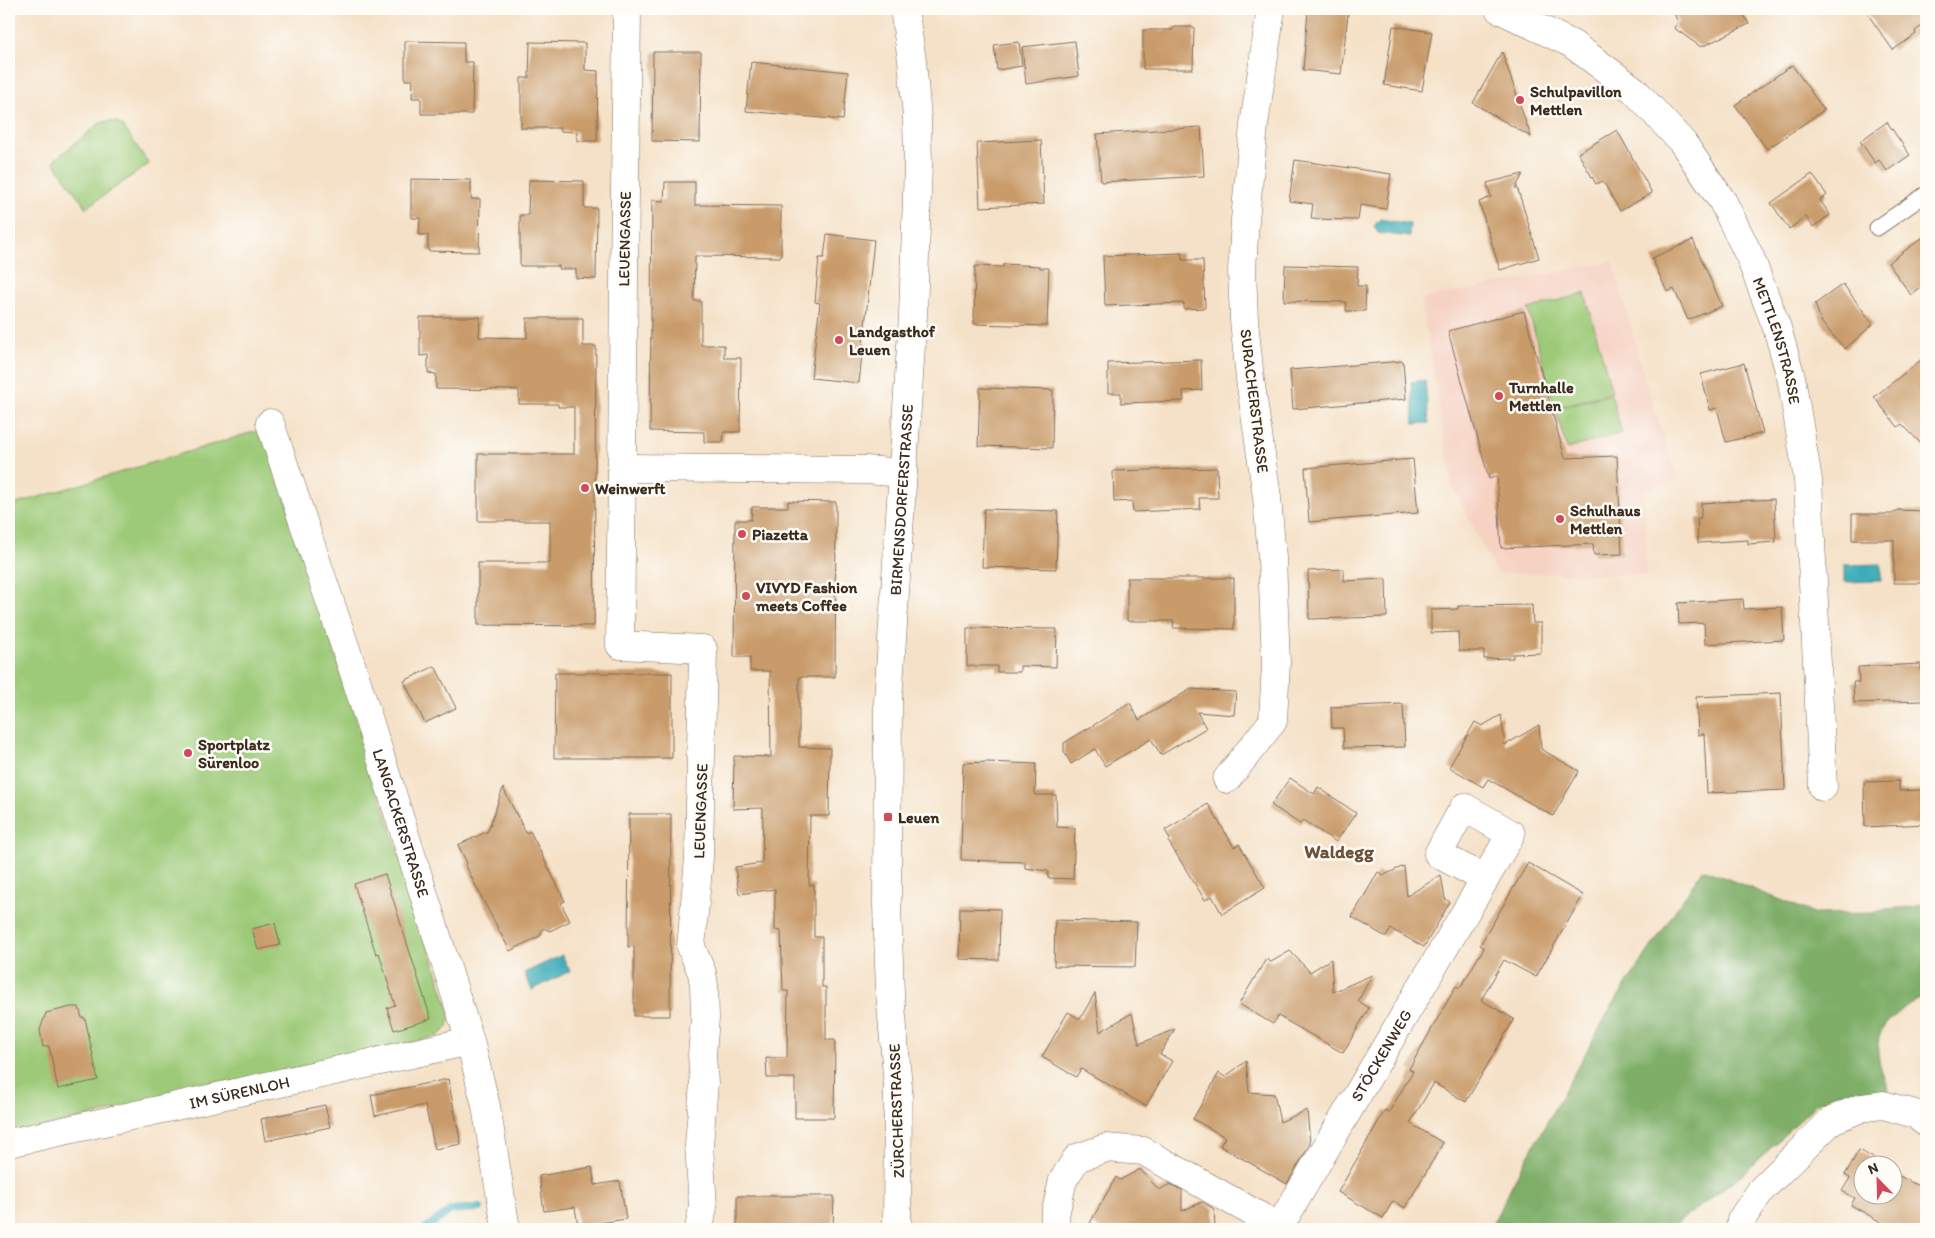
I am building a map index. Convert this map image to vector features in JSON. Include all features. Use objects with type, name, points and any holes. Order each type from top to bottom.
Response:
[{"type":"street","name":"LEUENGASSE","points":[[627,9],[620,645],[703,649],[699,858],[691,947],[702,973],[705,1018],[702,1055],[704,1083],[699,1144],[703,1207],[699,1229]]},
{"type":"street","name":"BIRMENSDORFERSTRASSE","points":[[890,993],[887,904],[888,701],[913,315],[918,165],[917,118],[912,60],[904,9]]},
{"type":"street","name":"SURACHERSTRASSE","points":[[1227,779],[1273,721],[1276,663],[1272,558],[1267,497],[1250,379],[1244,320],[1242,270],[1244,220],[1254,125],[1271,9]]},
{"type":"street","name":"METTLENSTRASSE","points":[[1499,9],[1572,44],[1634,90],[1683,143],[1723,202],[1750,258],[1778,328],[1791,377],[1808,480],[1823,787]]},
{"type":"street","name":"LANGACKERSTRASSE","points":[[270,423],[354,676],[470,1041],[486,1106],[506,1229]]},
{"type":"street","points":[[622,468],[866,470],[903,473]]},
{"type":"street","name":"STÖCKENWEG","points":[[1278,1228],[1485,879]]},
{"type":"street","name":"ZÜRCHERSTRASSE","points":[[890,993],[898,1087],[897,1229]]},
{"type":"street","name":"IM SÜRENLOH","points":[[9,1143],[470,1041]]},
{"type":"street","points":[[1740,1229],[1741,1220],[1761,1190],[1832,1120],[1861,1108],[1883,1105],[1915,1114],[1926,1123]]},
{"type":"street","points":[[1055,1229],[1055,1215],[1063,1180],[1077,1158],[1106,1148],[1143,1151],[1278,1228]]},
{"type":"lane","points":[[1877,228],[1926,194]]},
{"type":"shaded area","points":[[1613,261],[1644,376],[1678,480],[1644,490],[1646,575],[1496,573],[1452,484],[1421,299]]},
{"type":"green space","points":[[117,122],[123,126],[149,164],[86,208],[53,161],[100,123]]},
{"type":"green space","points":[[1585,293],[1612,392],[1555,408],[1528,309]]},
{"type":"green space","points":[[1611,394],[1622,433],[1567,449],[1555,409]]},
{"type":"green space","name":"Sportplatz Sürenloo","points":[[263,429],[450,1013],[448,1027],[438,1036],[9,1135],[9,506]]},
{"type":"green space","points":[[1703,869],[1816,914],[1873,913],[1886,909],[1914,907],[1926,902],[1926,997],[1911,1003],[1886,1024],[1879,1040],[1880,1066],[1889,1090],[1868,1094],[1839,1093],[1817,1103],[1745,1173],[1680,1221],[1673,1229],[1490,1229],[1514,1181],[1610,1009]]},
{"type":"water","points":[[1380,219],[1410,224],[1409,237],[1378,233],[1374,226]]},
{"type":"water","points":[[1425,380],[1429,423],[1414,424],[1411,382]]},
{"type":"water","points":[[1881,564],[1881,581],[1844,582],[1844,565]]},
{"type":"water","points":[[562,955],[570,971],[532,990],[524,973]]},
{"type":"building","points":[[1672,9],[1741,9],[1749,24],[1701,47],[1674,28],[1678,22]]},
{"type":"building","points":[[1864,9],[1926,9],[1926,23],[1915,31],[1916,34],[1893,50]]},
{"type":"building","points":[[1308,10],[1348,14],[1341,74],[1303,70]]},
{"type":"building","points":[[1393,26],[1432,32],[1422,91],[1384,85]]},
{"type":"building","points":[[1174,27],[1194,27],[1193,69],[1143,69],[1143,30],[1172,30]]},
{"type":"building","points":[[405,41],[464,42],[464,62],[473,62],[472,114],[421,114],[421,98],[412,98],[413,80],[405,80]]},
{"type":"building","points":[[1075,41],[1079,76],[1026,84],[1022,47]]},
{"type":"building","points":[[530,42],[585,43],[585,70],[598,71],[597,141],[577,141],[577,132],[560,131],[560,128],[521,128],[521,78],[529,78]]},
{"type":"building","points":[[1019,42],[1022,66],[997,70],[994,45]]},
{"type":"building","points":[[653,52],[701,52],[700,142],[652,141]]},
{"type":"building","points":[[1502,52],[1531,137],[1473,103]]},
{"type":"building","points":[[751,62],[848,72],[843,120],[746,111]]},
{"type":"building","points":[[1792,65],[1824,110],[1767,149],[1735,105]]},
{"type":"building","points":[[1887,122],[1910,155],[1887,171],[1879,160],[1875,163],[1860,141]]},
{"type":"building","points":[[1201,127],[1204,176],[1101,182],[1097,134]]},
{"type":"building","points":[[1617,130],[1652,193],[1620,211],[1603,181],[1596,184],[1578,153]]},
{"type":"building","points":[[1041,140],[1044,204],[980,207],[977,143]]},
{"type":"building","points":[[1295,160],[1391,174],[1386,209],[1360,205],[1358,220],[1311,219],[1313,204],[1289,201]]},
{"type":"building","points":[[1523,174],[1515,189],[1517,187],[1539,258],[1500,270],[1479,202],[1491,197],[1487,183]]},
{"type":"building","points":[[1812,174],[1827,195],[1820,200],[1830,215],[1813,227],[1806,217],[1789,229],[1771,203]]},
{"type":"building","points":[[411,179],[471,180],[471,199],[480,199],[479,252],[428,251],[428,235],[419,235],[420,218],[411,218]]},
{"type":"building","points":[[529,180],[584,181],[584,208],[597,208],[596,279],[576,278],[576,269],[559,269],[559,266],[520,266],[520,215],[528,215]]},
{"type":"building","points":[[665,182],[695,182],[695,205],[781,206],[781,257],[695,256],[694,301],[701,301],[701,345],[724,345],[724,358],[741,358],[740,432],[724,432],[723,442],[704,442],[704,432],[650,431],[652,200],[664,201]]},
{"type":"building","name":"Landgasthof Leuen","points":[[827,234],[874,240],[859,383],[811,378],[820,303],[815,302],[819,258],[824,258]]},
{"type":"building","points":[[1926,235],[1926,283],[1911,295],[1888,263]]},
{"type":"building","points":[[1693,240],[1722,306],[1688,320],[1674,289],[1667,292],[1652,258]]},
{"type":"building","points":[[1182,253],[1182,260],[1203,260],[1205,308],[1184,309],[1184,303],[1105,306],[1103,256]]},
{"type":"building","points":[[1003,264],[1049,268],[1047,326],[974,324],[975,266],[1003,267]]},
{"type":"building","points":[[1285,265],[1358,267],[1357,286],[1366,286],[1365,311],[1346,311],[1346,302],[1284,301]]},
{"type":"building","points":[[1843,284],[1873,324],[1845,349],[1822,323],[1815,304]]},
{"type":"building","points":[[1524,311],[1565,458],[1617,456],[1622,554],[1594,555],[1593,544],[1501,548],[1497,476],[1489,479],[1448,331]]},
{"type":"building","points":[[420,317],[480,317],[479,337],[527,338],[527,318],[583,318],[583,346],[596,346],[594,626],[478,625],[478,563],[550,563],[550,521],[478,521],[478,454],[574,454],[574,407],[558,407],[558,404],[519,404],[519,390],[436,389],[436,374],[428,373],[428,355],[420,356]]},
{"type":"building","points":[[1926,356],[1926,449],[1902,424],[1898,427],[1874,397]]},
{"type":"building","points":[[1201,360],[1202,390],[1183,391],[1184,401],[1121,403],[1121,393],[1108,393],[1108,363]]},
{"type":"building","points":[[1403,361],[1406,399],[1293,409],[1290,370]]},
{"type":"building","points":[[1744,363],[1763,433],[1726,442],[1717,408],[1710,410],[1701,374]]},
{"type":"building","points":[[980,388],[1053,390],[1052,448],[978,446]]},
{"type":"building","points":[[1413,459],[1418,513],[1309,522],[1305,468]]},
{"type":"building","points":[[1217,468],[1218,498],[1199,498],[1200,509],[1133,512],[1132,501],[1114,502],[1113,471]]},
{"type":"building","points":[[1774,499],[1776,542],[1748,544],[1748,540],[1698,543],[1697,518],[1701,518],[1701,503]]},
{"type":"building","points":[[788,501],[836,502],[835,677],[799,677],[799,747],[830,748],[829,816],[810,816],[809,885],[814,885],[814,937],[822,937],[822,987],[826,987],[826,1040],[835,1040],[834,1118],[795,1118],[795,1078],[767,1078],[766,1058],[787,1058],[788,991],[783,991],[781,931],[775,930],[775,889],[739,894],[735,867],[762,863],[763,808],[733,809],[734,756],[771,757],[770,671],[750,671],[750,657],[734,657],[735,520],[751,520],[752,507],[788,507]]},
{"type":"building","points":[[984,509],[1058,511],[1056,569],[982,567]]},
{"type":"building","points":[[1898,510],[1926,511],[1926,583],[1894,583],[1894,540],[1852,540],[1852,514],[1892,514]]},
{"type":"building","points":[[1344,569],[1344,581],[1386,579],[1387,617],[1309,619],[1308,571]]},
{"type":"building","points":[[1127,578],[1234,578],[1234,629],[1173,628],[1174,621],[1127,621]]},
{"type":"building","points":[[1743,599],[1744,609],[1782,607],[1784,640],[1705,644],[1704,623],[1679,624],[1678,603]]},
{"type":"building","points":[[1532,605],[1533,623],[1541,623],[1541,653],[1513,654],[1513,658],[1484,659],[1484,651],[1459,651],[1458,632],[1431,633],[1431,610],[1458,609],[1458,606]]},
{"type":"building","points":[[967,628],[1057,629],[1056,667],[1020,666],[1020,672],[997,672],[997,666],[967,666]]},
{"type":"building","points":[[1921,664],[1923,701],[1854,703],[1853,682],[1859,682],[1858,667]]},
{"type":"building","points":[[435,666],[456,708],[425,723],[404,681]]},
{"type":"building","points":[[555,673],[672,673],[672,758],[554,758]]},
{"type":"building","points":[[1191,689],[1236,692],[1234,715],[1197,712],[1206,728],[1161,755],[1151,739],[1105,766],[1095,749],[1071,764],[1064,751],[1064,743],[1130,703],[1139,720]]},
{"type":"building","points":[[1781,693],[1785,790],[1707,793],[1704,734],[1698,735],[1696,697]]},
{"type":"building","points":[[1403,704],[1405,747],[1344,748],[1343,728],[1332,728],[1331,707]]},
{"type":"building","points":[[1501,715],[1505,745],[1539,725],[1541,749],[1579,771],[1553,816],[1488,779],[1483,787],[1449,767],[1475,722],[1482,726]]},
{"type":"building","points":[[963,763],[1036,764],[1035,795],[1056,795],[1057,827],[1075,828],[1073,879],[1048,878],[1048,871],[1025,868],[1025,862],[961,860]]},
{"type":"building","points":[[1290,778],[1314,794],[1318,787],[1356,813],[1336,842],[1303,820],[1300,824],[1271,805]]},
{"type":"building","points":[[1899,781],[1899,791],[1921,790],[1921,796],[1926,795],[1926,824],[1865,827],[1864,782]]},
{"type":"building","points":[[503,788],[526,833],[530,831],[565,901],[561,903],[570,921],[550,931],[543,928],[540,936],[510,951],[465,864],[467,863],[458,845],[488,831]]},
{"type":"building","points":[[1208,804],[1234,847],[1239,844],[1265,888],[1222,914],[1212,896],[1205,900],[1168,841],[1170,839],[1165,830]]},
{"type":"building","points":[[629,814],[671,814],[670,1016],[634,1016],[634,946],[628,947]]},
{"type":"building","points":[[1528,863],[1583,895],[1536,977],[1504,960],[1481,1000],[1514,1019],[1466,1102],[1434,1083],[1410,1123],[1443,1143],[1405,1208],[1393,1201],[1383,1218],[1338,1192],[1385,1110],[1389,1112],[1413,1071],[1409,1069],[1456,986],[1460,988],[1484,948],[1480,945]]},
{"type":"building","points":[[1404,866],[1407,896],[1441,875],[1445,899],[1450,902],[1424,947],[1391,929],[1386,937],[1352,917],[1378,872],[1384,875]]},
{"type":"building","points":[[385,874],[431,1019],[394,1030],[387,1008],[395,1005],[379,953],[376,954],[354,884]]},
{"type":"building","points":[[960,908],[1000,909],[999,960],[959,959]]},
{"type":"building","points":[[1055,920],[1137,922],[1135,967],[1054,966]]},
{"type":"building","points":[[275,923],[280,945],[258,950],[252,929]]},
{"type":"building","points":[[1290,951],[1310,972],[1331,959],[1333,992],[1372,975],[1358,1001],[1369,1008],[1343,1053],[1278,1016],[1273,1024],[1239,1004],[1266,959],[1271,962]]},
{"type":"building","points":[[1095,993],[1100,1032],[1132,1013],[1139,1044],[1175,1029],[1160,1054],[1172,1061],[1146,1106],[1081,1069],[1076,1077],[1042,1057],[1068,1012],[1080,1019]]},
{"type":"building","points":[[79,1007],[82,1018],[85,1018],[98,1080],[58,1089],[49,1046],[43,1047],[40,1030],[46,1013]]},
{"type":"building","points":[[1246,1061],[1249,1092],[1274,1094],[1280,1122],[1307,1110],[1310,1144],[1287,1184],[1220,1146],[1225,1137],[1193,1119],[1219,1073],[1225,1077]]},
{"type":"building","points":[[448,1079],[461,1144],[435,1149],[425,1105],[375,1116],[371,1095]]},
{"type":"building","points":[[325,1105],[330,1127],[265,1141],[261,1119]]},
{"type":"building","points":[[1859,1150],[1870,1156],[1856,1156]]},
{"type":"building","points":[[1852,1162],[1852,1196],[1842,1191],[1850,1178],[1845,1175]]},
{"type":"building","points":[[592,1167],[595,1185],[620,1181],[626,1219],[578,1226],[575,1207],[544,1211],[539,1176]]},
{"type":"building","points":[[1140,1169],[1159,1190],[1170,1184],[1182,1190],[1182,1211],[1202,1202],[1214,1209],[1215,1229],[1101,1229],[1090,1223],[1116,1177],[1120,1180]]},
{"type":"building","points":[[1902,1177],[1926,1190],[1926,1229],[1893,1229],[1853,1206],[1902,1206]]},
{"type":"building","points":[[737,1196],[834,1196],[833,1229],[737,1229]]},
{"type":"waterway","points":[[425,1229],[451,1210],[480,1208]]},
{"type":"place","name":"Schulpavillon Mettlen","points":[[1520,100]]},
{"type":"place","name":"Landgasthof Leuen","points":[[839,340]]},
{"type":"place","name":"Turnhalle Mettlen","points":[[1499,396]]},
{"type":"place","name":"Weinwerft","points":[[585,488]]},
{"type":"place","name":"Schulhaus Mettlen","points":[[1560,519]]},
{"type":"place","name":"Piazetta","points":[[742,534]]},
{"type":"place","name":"VIVYD Fashion meets Coffee","points":[[746,596]]},
{"type":"place","name":"Sportplatz Sürenloo","points":[[188,753]]},
{"type":"place","name":"Leuen","points":[[888,817]]},
{"type":"district","name":"Waldegg","points":[[1339,851]]}]
